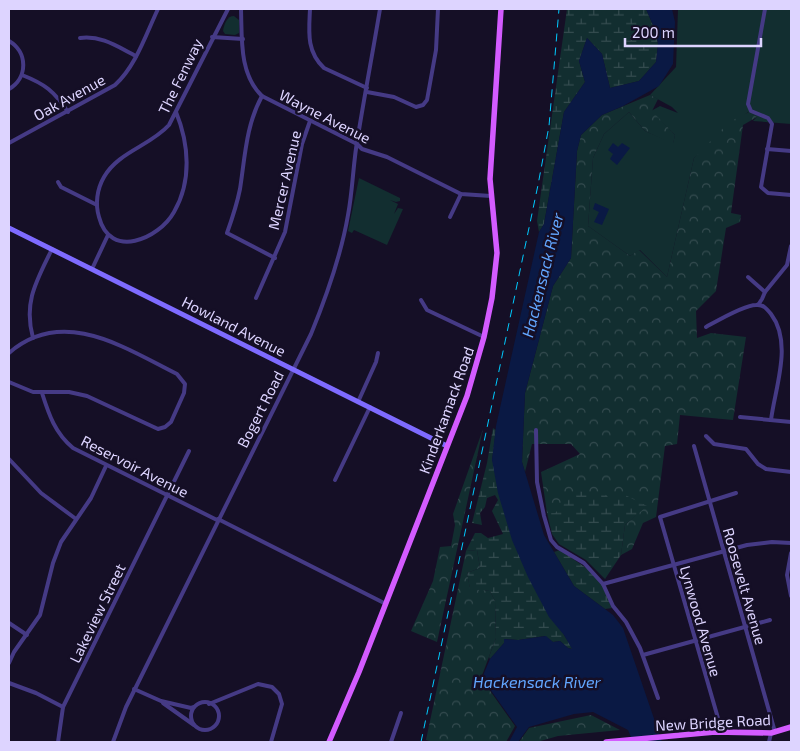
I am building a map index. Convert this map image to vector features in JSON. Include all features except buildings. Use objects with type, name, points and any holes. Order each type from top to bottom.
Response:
[{"type":"main road","name":"Kinderkamack Road","points":[[329,742],[359,672],[473,381],[484,337],[492,298],[497,253],[491,196],[490,158],[501,9]]},
{"type":"main road","name":"New Bridge Road","points":[[606,742],[722,732],[773,732],[791,727]]},
{"type":"street","name":"Oak Avenue","points":[[9,143],[115,85],[126,74],[158,9]]},
{"type":"street","name":"The Fenway","points":[[108,235],[99,220],[97,205],[100,184],[108,170],[120,159],[161,133],[169,125],[212,37],[228,9]]},
{"type":"street","name":"Wayne Avenue","points":[[240,9],[246,73],[253,86],[262,96],[357,144],[362,149],[387,157],[461,194],[491,196]]},
{"type":"street","points":[[310,9],[309,44],[314,56],[324,68],[367,90],[394,97],[412,106],[419,107],[427,100],[436,50],[438,9]]},
{"type":"street","name":"Bogert Road","points":[[114,742],[121,718],[134,689],[322,308],[337,262],[348,213],[357,144],[380,9]]},
{"type":"street","points":[[765,9],[748,104],[753,112],[766,117],[771,122],[760,187],[768,193],[791,195]]},
{"type":"street","points":[[212,37],[242,39]]},
{"type":"street","points":[[80,38],[102,39],[136,56]]},
{"type":"street","points":[[9,42],[17,47],[23,57],[24,68],[17,83],[9,89]]},
{"type":"street","points":[[22,75],[38,81],[51,90],[68,112]]},
{"type":"street","points":[[262,96],[256,107],[249,130],[238,199],[227,234],[275,258]]},
{"type":"street","points":[[92,269],[108,235],[120,241],[141,239],[163,226],[174,213],[185,182],[187,160],[185,137],[176,112]]},
{"type":"street","name":"Mercer Avenue","points":[[256,298],[275,258],[289,218],[302,144],[310,121]]},
{"type":"street","points":[[767,149],[791,151]]},
{"type":"street","points":[[58,182],[61,187],[97,205]]},
{"type":"street","points":[[450,217],[461,194]]},
{"type":"street","name":"Howland Avenue","points":[[9,228],[447,446]]},
{"type":"street","points":[[706,326],[747,307],[758,304],[765,292],[790,262],[791,246]]},
{"type":"street","points":[[33,338],[29,320],[32,292],[52,249]]},
{"type":"street","points":[[748,277],[765,292]]},
{"type":"street","points":[[421,300],[426,310],[484,337]]},
{"type":"street","points":[[758,304],[764,306],[772,315],[779,327],[781,339],[780,373],[772,420]]},
{"type":"street","points":[[9,353],[17,346],[33,338],[58,332],[88,334],[109,340],[177,374],[185,384],[184,393],[171,422],[162,429],[154,428],[87,396],[68,392],[42,393],[27,390],[9,382]]},
{"type":"street","points":[[358,402],[378,354]]},
{"type":"street","name":"Reservoir Avenue","points":[[42,393],[51,422],[61,437],[73,448],[386,604]]},
{"type":"street","points":[[335,480],[370,407]]},
{"type":"street","points":[[740,417],[791,422]]},
{"type":"street","points":[[536,430],[535,465],[537,482],[551,540],[557,547],[584,563],[603,584],[613,606],[629,627],[643,654],[658,698]]},
{"type":"street","points":[[706,436],[714,444],[746,449],[758,464],[766,469],[791,472]]},
{"type":"street","name":"Roosevelt Avenue","points":[[694,446],[773,732]]},
{"type":"street","name":"Lakeview Street","points":[[58,742],[63,707],[168,496],[188,451]]},
{"type":"street","points":[[9,459],[42,493],[76,519]]},
{"type":"street","points":[[9,663],[14,652],[35,624],[43,607],[57,552],[67,532],[91,498],[106,466]]},
{"type":"street","points":[[710,502],[736,493]]},
{"type":"street","name":"Lynwood Avenue","points":[[710,502],[660,517],[722,732]]},
{"type":"street","points":[[603,584],[760,543],[791,543]]},
{"type":"street","points":[[791,553],[787,575],[791,596]]},
{"type":"street","points":[[643,654],[770,620]]},
{"type":"street","points":[[9,623],[27,635]]},
{"type":"street","points":[[9,683],[63,707]]},
{"type":"street","points":[[209,704],[258,684],[272,687],[279,694],[282,704],[271,742]]},
{"type":"street","points":[[134,689],[161,701],[191,708],[201,703],[209,704],[218,712],[216,724],[206,730],[195,726],[161,701]]},
{"type":"street","points":[[194,707],[191,715],[195,726]]},
{"type":"street","points":[[391,742],[401,713]]},
{"type":"street","points":[[769,742],[773,732]]},
{"type":"green space","points":[[567,9],[646,9],[656,32],[658,44],[656,62],[639,81],[610,88],[602,54],[587,38],[579,61],[585,82],[564,112],[544,224],[539,232],[537,221]]},
{"type":"green space","points":[[678,9],[791,9],[791,124],[753,121],[757,117],[748,112],[694,158],[667,277],[640,250],[630,256],[588,226],[593,158],[604,134],[629,112],[645,131],[673,143],[675,135],[651,111],[660,106],[678,113],[672,107],[650,95],[676,67]]},
{"type":"green space","points":[[234,16],[239,20],[239,33],[235,35],[225,34],[223,31],[225,23],[229,17]]},
{"type":"green space","points":[[650,95],[658,99],[652,111],[675,135],[673,144],[645,131],[629,112],[604,134],[593,158],[588,226],[630,256],[639,250],[667,277],[694,158],[729,122],[749,112],[757,117],[743,125],[731,213],[741,215],[740,222],[726,228],[716,291],[696,311],[697,338],[711,333],[746,337],[733,420],[680,415],[677,444],[665,446],[656,517],[643,523],[632,549],[621,555],[625,525],[646,506],[611,500],[555,513],[547,513],[541,472],[580,454],[571,444],[532,444],[525,472],[522,462],[525,393],[553,286],[571,258],[577,151],[581,135],[602,115]]},
{"type":"green space","points":[[359,178],[400,198],[400,201],[396,202],[390,200],[398,204],[394,214],[398,208],[403,209],[387,245],[354,230],[352,233],[348,231]]},
{"type":"green space","points":[[493,428],[496,430],[492,460],[564,635],[573,649],[568,648],[560,641],[553,642],[545,636],[518,640],[505,639],[504,643],[490,659],[489,657],[496,638],[495,601],[490,591],[470,589],[467,573],[480,568],[477,550],[466,551],[475,533],[481,533],[488,538],[503,534],[492,511],[498,500],[495,495],[487,498],[485,507],[480,513],[482,525],[472,523],[487,463]]},
{"type":"green space","points":[[483,429],[437,642],[411,631],[433,581],[440,547],[451,546],[455,525],[453,514]]},
{"type":"green space","points":[[577,491],[606,495],[611,500],[623,494],[647,506],[625,525],[621,555],[605,579],[586,560],[559,544],[552,534],[547,513],[555,513]]},
{"type":"green space","points":[[477,550],[480,568],[467,573],[470,588],[490,591],[495,601],[496,638],[481,678],[515,726],[506,742],[433,742],[426,740],[466,551]]},
{"type":"green space","points":[[560,550],[589,570],[600,581],[612,608],[605,609],[574,586],[554,552]]},
{"type":"green space","points":[[591,715],[620,730],[558,736],[537,742],[519,742],[529,728]]},
{"type":"water","name":"Hackensack River","points":[[646,9],[672,9],[675,22],[673,64],[659,86],[623,106],[602,115],[581,135],[577,151],[571,258],[553,286],[525,393],[522,462],[544,535],[574,586],[613,615],[623,628],[662,742],[633,742],[628,730],[593,712],[574,714],[529,727],[518,742],[509,742],[517,727],[482,678],[490,659],[504,643],[504,639],[518,640],[546,636],[553,642],[560,641],[572,649],[564,635],[549,617],[528,577],[512,540],[498,493],[492,460],[496,426],[539,232],[544,224],[564,112],[585,82],[579,61],[587,38],[602,54],[610,88],[639,81],[656,62],[658,44],[656,32]]},
{"type":"water","points":[[613,143],[618,147],[622,143],[630,148],[617,165],[610,159],[613,154],[608,150]]},
{"type":"water","points":[[595,203],[609,209],[602,225],[594,222],[599,212],[593,209]]},
{"type":"railway","points":[[421,742],[538,185],[549,126],[559,9]]}]
